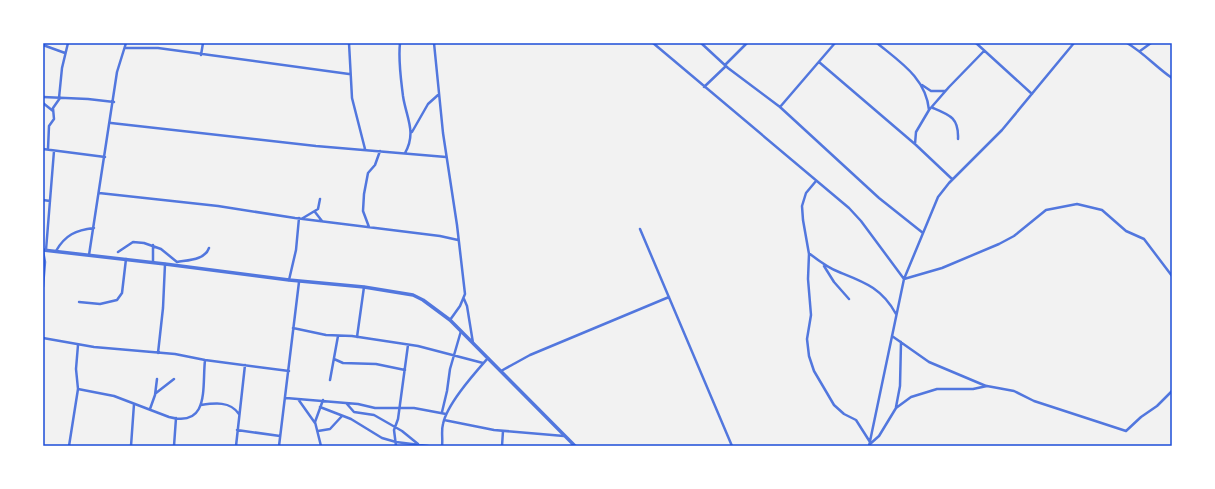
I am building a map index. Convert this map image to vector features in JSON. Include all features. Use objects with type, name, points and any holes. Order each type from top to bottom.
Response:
[{"type":"street","points":[[48,149],[49,126],[54,119],[54,105],[60,98],[68,43]]},
{"type":"street","points":[[89,255],[111,123],[117,72],[126,43]]},
{"type":"street","points":[[201,55],[203,43]]},
{"type":"street","points":[[349,43],[349,74],[352,98],[365,149]]},
{"type":"street","points":[[400,43],[400,70],[403,96],[412,132]]},
{"type":"street","points":[[434,43],[446,157],[464,278],[464,299],[467,306],[473,343]]},
{"type":"street","points":[[653,43],[861,221],[891,264],[904,279]]},
{"type":"street","points":[[702,43],[725,65],[780,107],[880,198],[923,233]]},
{"type":"street","points":[[704,87],[746,43]]},
{"type":"street","points":[[780,107],[835,43]]},
{"type":"street","points":[[877,43],[916,76],[922,85],[929,110]]},
{"type":"street","points":[[976,43],[1032,94]]},
{"type":"street","points":[[870,444],[904,279],[941,192],[952,179],[1002,130],[1074,43]]},
{"type":"street","points":[[1127,43],[1140,51],[1154,65],[1172,78]]},
{"type":"street","points":[[1140,51],[1151,43]]},
{"type":"street","points":[[43,45],[66,53]]},
{"type":"street","points":[[124,48],[158,48],[349,74]]},
{"type":"street","points":[[916,145],[916,132],[929,110],[984,51]]},
{"type":"street","points":[[819,62],[916,145],[952,179]]},
{"type":"street","points":[[922,85],[931,91],[946,91]]},
{"type":"street","points":[[405,153],[410,144],[412,132],[428,104],[439,94]]},
{"type":"street","points":[[43,97],[88,98],[114,102]]},
{"type":"street","points":[[43,103],[53,111]]},
{"type":"street","points":[[932,108],[954,119],[958,125],[958,139]]},
{"type":"street","points":[[111,123],[446,157]]},
{"type":"street","points":[[43,149],[105,158]]},
{"type":"street","points":[[43,288],[44,250],[54,150]]},
{"type":"street","points":[[369,227],[363,211],[364,194],[368,173],[375,165],[380,151]]},
{"type":"street","points":[[816,181],[806,193],[802,206],[809,254],[808,279],[811,315],[808,344],[814,371],[834,405],[844,414],[856,420],[870,444]]},
{"type":"street","points":[[99,192],[218,206],[440,236],[458,240]]},
{"type":"street","points":[[301,218],[315,212],[320,207],[320,199]]},
{"type":"street","points":[[43,200],[50,201]]},
{"type":"street","points":[[904,279],[942,268],[999,244],[1014,236],[1046,210],[1077,204],[1102,210],[1126,230],[1144,239],[1172,276]]},
{"type":"street","points":[[315,212],[322,221]]},
{"type":"street","points":[[289,280],[301,218]]},
{"type":"street","points":[[56,251],[63,240],[73,232],[94,228]]},
{"type":"street","points":[[640,229],[732,446]]},
{"type":"street","points":[[118,252],[133,242],[153,245],[161,249],[177,262],[198,258],[207,253],[209,248]]},
{"type":"street","points":[[153,245],[153,262]]},
{"type":"street","points":[[44,250],[153,262],[300,282],[364,287],[413,295],[423,300],[450,320],[575,446]]},
{"type":"street","points":[[809,254],[823,264],[868,283],[890,304],[896,315]]},
{"type":"street","points":[[79,302],[100,304],[117,300],[122,293],[126,259]]},
{"type":"street","points":[[158,352],[163,308],[165,264]]},
{"type":"street","points":[[823,264],[830,276],[849,299]]},
{"type":"street","points":[[279,446],[300,282]]},
{"type":"street","points":[[357,337],[364,287]]},
{"type":"street","points":[[501,370],[530,356],[669,297]]},
{"type":"street","points":[[450,320],[464,299]]},
{"type":"street","points":[[293,328],[338,336],[357,337],[408,345],[483,363]]},
{"type":"street","points":[[442,412],[454,355],[461,332]]},
{"type":"street","points":[[330,380],[338,336]]},
{"type":"street","points":[[892,336],[934,365],[987,386],[1014,391],[1034,401],[1126,431],[1141,417],[1157,406],[1172,391]]},
{"type":"street","points":[[43,338],[78,345],[158,352],[289,371]]},
{"type":"street","points":[[870,444],[879,436],[896,408],[900,386],[901,342]]},
{"type":"street","points":[[68,446],[78,389],[76,378],[78,345]]},
{"type":"street","points":[[396,444],[395,427],[408,345]]},
{"type":"street","points":[[442,446],[444,420],[446,414],[488,358]]},
{"type":"street","points":[[334,359],[346,364],[376,364],[405,370]]},
{"type":"street","points":[[78,389],[102,393],[181,420],[193,416],[199,411],[201,405],[205,360]]},
{"type":"street","points":[[236,446],[246,365]]},
{"type":"street","points":[[150,409],[155,393],[157,379]]},
{"type":"street","points":[[155,393],[174,379]]},
{"type":"street","points":[[896,408],[911,397],[934,390],[973,389],[987,386]]},
{"type":"street","points":[[286,398],[323,400],[375,408],[399,407],[442,412],[446,414]]},
{"type":"street","points":[[298,399],[316,424],[321,446]]},
{"type":"street","points":[[316,424],[323,400]]},
{"type":"street","points":[[201,405],[213,403],[230,405],[239,414]]},
{"type":"street","points":[[346,403],[354,412],[371,414],[395,427],[418,444]]},
{"type":"street","points":[[131,446],[134,404]]},
{"type":"street","points":[[320,407],[361,425],[376,435],[396,444],[418,444],[428,446]]},
{"type":"street","points":[[318,431],[330,429],[342,416]]},
{"type":"street","points":[[174,446],[176,418]]},
{"type":"street","points":[[444,420],[469,426],[503,431],[565,436]]},
{"type":"street","points":[[237,430],[280,436]]},
{"type":"street","points":[[502,446],[503,431]]}]
